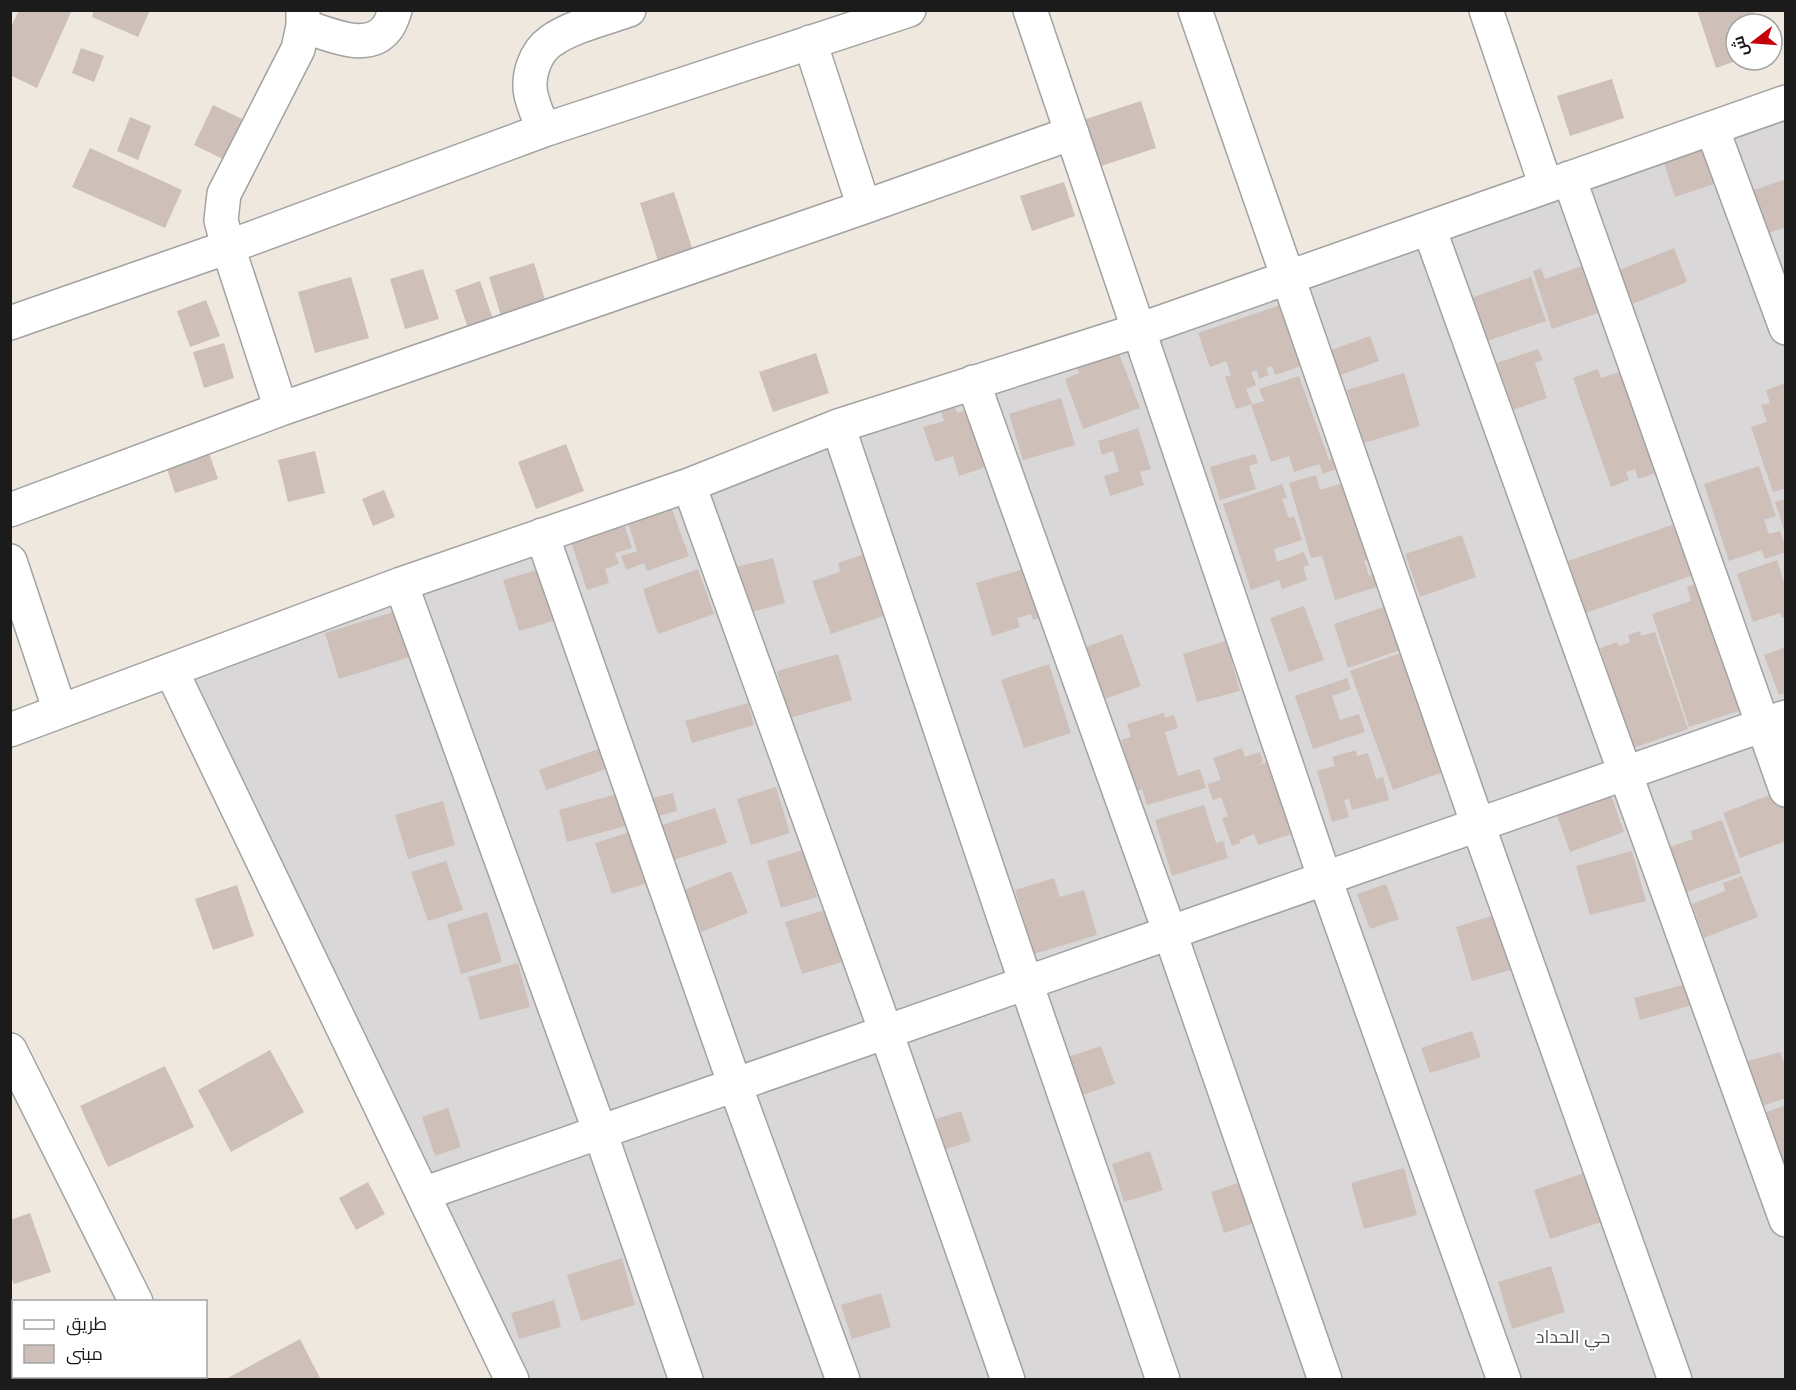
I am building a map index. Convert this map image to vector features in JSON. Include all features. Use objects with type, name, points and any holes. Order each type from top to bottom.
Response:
[{"type":"street","points":[[281,409],[228,247],[221,220],[224,194],[298,49],[303,18],[354,41],[370,39],[387,29],[395,10]]},
{"type":"street","points":[[543,130],[531,93],[531,75],[536,57],[550,41],[570,31],[629,10]]},
{"type":"street","points":[[10,323],[228,247],[543,130],[909,10]]},
{"type":"street","points":[[1030,10],[1325,879],[1504,1380]]},
{"type":"street","points":[[1195,10],[1478,825],[1675,1380]]},
{"type":"street","points":[[1486,10],[1558,182],[1774,721],[1785,790]]},
{"type":"street","points":[[810,42],[864,207]]},
{"type":"street","points":[[10,730],[401,584],[689,485],[838,426],[1139,330],[1785,102]]},
{"type":"street","points":[[1712,128],[1785,328]]},
{"type":"street","points":[[10,510],[281,409],[1072,134]]},
{"type":"street","points":[[1429,228],[1785,1220]]},
{"type":"street","points":[[973,382],[1170,933],[1325,1380]]},
{"type":"street","points":[[838,426],[1163,1380]]},
{"type":"street","points":[[689,485],[886,1032],[1008,1380]]},
{"type":"street","points":[[543,535],[735,1085],[843,1380]]},
{"type":"street","points":[[10,561],[60,711]]},
{"type":"street","points":[[401,584],[600,1132],[686,1380]]},
{"type":"street","points":[[171,670],[512,1380]]},
{"type":"street","points":[[423,1194],[1774,721]]},
{"type":"street","points":[[10,1050],[135,1300]]},
{"type":"shaded area","points":[[1785,109],[1785,1379],[526,1379],[185,668]]},
{"type":"building","points":[[19,10],[72,10],[37,88],[10,75],[10,29]]},
{"type":"building","points":[[94,10],[150,10],[138,37],[92,17]]},
{"type":"building","points":[[1697,10],[1753,10],[1754,12],[1724,12],[1724,65],[1716,68]]},
{"type":"building","points":[[81,48],[104,56],[94,82],[72,73]]},
{"type":"building","points":[[1612,79],[1624,118],[1570,136],[1557,96]]},
{"type":"building","points":[[1141,101],[1156,148],[1095,168],[1080,121]]},
{"type":"building","points":[[213,105],[246,121],[227,161],[194,145]]},
{"type":"building","points":[[130,117],[151,126],[138,160],[117,151]]},
{"type":"building","points":[[1700,141],[1714,184],[1675,197],[1661,154]]},
{"type":"building","points":[[90,148],[182,190],[165,228],[72,187]]},
{"type":"building","points":[[1786,179],[1786,227],[1760,236],[1745,193]]},
{"type":"building","points":[[1064,182],[1075,216],[1032,231],[1020,196]]},
{"type":"building","points":[[674,192],[693,251],[658,261],[640,203]]},
{"type":"building","points":[[1674,248],[1687,282],[1630,305],[1617,271]]},
{"type":"building","points":[[534,263],[547,306],[502,319],[489,277]]},
{"type":"building","points":[[1588,264],[1604,311],[1552,329],[1533,271],[1541,268],[1545,279]]},
{"type":"building","points":[[423,269],[439,319],[405,329],[390,279]]},
{"type":"building","points":[[351,277],[369,338],[315,353],[298,292]]},
{"type":"building","points":[[1531,277],[1546,321],[1487,341],[1473,297]]},
{"type":"building","points":[[480,281],[494,322],[469,331],[455,290]]},
{"type":"building","points":[[206,300],[220,336],[190,347],[177,311]]},
{"type":"building","points":[[1280,305],[1301,366],[1275,375],[1272,366],[1266,368],[1269,375],[1259,379],[1257,370],[1251,372],[1256,385],[1246,389],[1252,404],[1236,409],[1225,377],[1231,375],[1226,361],[1210,367],[1198,333]]},
{"type":"building","points":[[1370,336],[1379,361],[1335,377],[1326,352]]},
{"type":"building","points":[[224,343],[234,378],[204,388],[193,352]]},
{"type":"building","points":[[1117,348],[1140,408],[1083,429],[1065,379],[1079,373],[1075,364]]},
{"type":"building","points":[[1538,349],[1543,360],[1535,363],[1547,398],[1513,410],[1497,363]]},
{"type":"building","points":[[816,353],[829,393],[773,412],[759,372]]},
{"type":"building","points":[[1598,369],[1601,378],[1622,371],[1662,471],[1638,479],[1635,469],[1626,472],[1629,480],[1611,487],[1573,378]]},
{"type":"building","points":[[1404,373],[1420,426],[1364,443],[1347,390]]},
{"type":"building","points":[[1299,376],[1329,460],[1341,455],[1345,466],[1323,474],[1319,464],[1294,472],[1289,456],[1271,462],[1251,405],[1264,401],[1259,389]]},
{"type":"building","points":[[1786,383],[1786,488],[1773,492],[1751,427],[1767,422],[1761,405],[1770,403],[1766,390]]},
{"type":"building","points":[[1061,398],[1075,445],[1023,460],[1009,414]]},
{"type":"building","points":[[955,407],[957,413],[973,408],[992,465],[959,476],[953,456],[935,462],[923,427],[944,421],[941,412]]},
{"type":"building","points":[[1138,428],[1151,469],[1140,472],[1144,485],[1110,496],[1104,476],[1119,471],[1113,451],[1102,455],[1098,441]]},
{"type":"building","points":[[566,444],[584,491],[536,509],[518,462]]},
{"type":"building","points":[[208,450],[218,479],[175,493],[165,463]]},
{"type":"building","points":[[315,451],[325,493],[288,502],[278,460]]},
{"type":"building","points":[[1255,454],[1258,463],[1249,466],[1256,489],[1220,500],[1210,467]]},
{"type":"building","points":[[1759,466],[1776,516],[1764,520],[1769,534],[1780,531],[1786,552],[1765,559],[1761,550],[1729,561],[1704,484]]},
{"type":"building","points":[[1316,475],[1320,490],[1343,483],[1381,556],[1364,561],[1369,576],[1383,572],[1387,584],[1335,600],[1322,556],[1311,558],[1289,483]]},
{"type":"building","points":[[1282,484],[1287,498],[1282,499],[1289,518],[1294,516],[1302,540],[1274,549],[1277,562],[1304,552],[1309,565],[1303,567],[1307,580],[1282,589],[1279,580],[1251,590],[1223,504]]},
{"type":"building","points":[[384,490],[395,517],[373,526],[362,499]]},
{"type":"building","points":[[1786,499],[1786,533],[1785,533],[1775,502]]},
{"type":"building","points":[[670,504],[689,556],[647,571],[644,563],[626,570],[621,556],[637,551],[627,520]]},
{"type":"building","points":[[622,518],[632,548],[615,553],[619,564],[605,569],[609,583],[587,590],[569,536]]},
{"type":"building","points":[[1681,522],[1699,573],[1586,613],[1568,561]]},
{"type":"building","points":[[1462,535],[1476,577],[1420,597],[1405,554]]},
{"type":"building","points":[[868,553],[889,614],[831,634],[812,581],[840,572],[838,563]]},
{"type":"building","points":[[773,558],[785,603],[748,613],[736,567]]},
{"type":"building","points":[[1777,560],[1784,583],[1786,583],[1786,617],[1782,618],[1780,613],[1753,622],[1737,574]]},
{"type":"building","points":[[1034,566],[1049,615],[1033,620],[1031,614],[1017,618],[1020,627],[992,636],[976,583]]},
{"type":"building","points":[[544,568],[560,619],[519,631],[503,580]]},
{"type":"building","points":[[698,569],[714,614],[658,634],[643,589]]},
{"type":"building","points":[[1704,581],[1745,709],[1689,727],[1652,614],[1691,601],[1687,587]]},
{"type":"building","points":[[1304,606],[1324,660],[1289,672],[1270,618]]},
{"type":"building","points":[[1384,607],[1390,625],[1401,622],[1409,647],[1348,668],[1334,624]]},
{"type":"building","points":[[396,611],[410,657],[339,679],[325,633]]},
{"type":"building","points":[[1640,631],[1641,636],[1655,632],[1688,729],[1633,748],[1600,648],[1617,642],[1619,646],[1630,642],[1628,635]]},
{"type":"building","points":[[1122,634],[1141,686],[1102,700],[1083,648]]},
{"type":"building","points":[[1226,641],[1240,691],[1197,702],[1183,654]]},
{"type":"building","points":[[1786,647],[1786,693],[1779,695],[1764,655]]},
{"type":"building","points":[[1409,650],[1452,769],[1393,790],[1350,671]]},
{"type":"building","points":[[838,654],[852,700],[790,718],[777,671]]},
{"type":"building","points":[[1049,664],[1071,733],[1024,748],[1001,680]]},
{"type":"building","points":[[1347,678],[1351,689],[1332,696],[1340,720],[1359,714],[1365,732],[1313,749],[1295,696]]},
{"type":"building","points":[[748,703],[754,725],[692,743],[685,721]]},
{"type":"building","points":[[1164,713],[1165,718],[1174,715],[1178,728],[1165,732],[1178,776],[1200,769],[1206,788],[1147,805],[1142,789],[1136,791],[1121,740],[1131,737],[1127,724]]},
{"type":"building","points":[[604,747],[612,767],[546,790],[539,770]]},
{"type":"building","points":[[1242,748],[1245,757],[1260,752],[1263,762],[1258,765],[1268,762],[1292,834],[1258,845],[1254,834],[1239,840],[1241,843],[1232,846],[1222,818],[1228,816],[1221,797],[1213,800],[1207,784],[1221,780],[1213,758]]},
{"type":"building","points":[[1356,750],[1357,756],[1368,753],[1376,779],[1383,777],[1389,800],[1352,810],[1349,799],[1344,800],[1349,817],[1332,822],[1317,771],[1335,766],[1332,757]]},
{"type":"building","points":[[776,787],[790,833],[751,845],[737,799]]},
{"type":"building","points":[[1608,787],[1624,832],[1570,852],[1554,807]]},
{"type":"building","points":[[1777,792],[1786,814],[1786,841],[1740,858],[1723,813]]},
{"type":"building","points":[[621,793],[629,825],[567,842],[559,810]]},
{"type":"building","points":[[673,793],[677,811],[648,819],[644,800]]},
{"type":"building","points":[[443,801],[455,845],[408,859],[395,815]]},
{"type":"building","points":[[1204,805],[1216,843],[1223,841],[1228,858],[1172,876],[1155,820]]},
{"type":"building","points":[[715,808],[727,843],[670,861],[659,826]]},
{"type":"building","points":[[1722,820],[1741,873],[1684,893],[1667,848],[1693,839],[1691,831]]},
{"type":"building","points":[[630,832],[647,883],[612,894],[595,843]]},
{"type":"building","points":[[803,850],[817,897],[781,908],[767,861]]},
{"type":"building","points":[[1632,851],[1646,901],[1590,915],[1576,866]]},
{"type":"building","points":[[446,861],[463,910],[428,921],[411,872]]},
{"type":"building","points":[[731,871],[748,913],[701,932],[684,890]]},
{"type":"building","points":[[1742,876],[1758,917],[1704,938],[1692,904],[1725,891],[1723,883]]},
{"type":"building","points":[[1054,878],[1060,897],[1084,890],[1097,935],[1034,954],[1015,890]]},
{"type":"building","points":[[1386,884],[1399,919],[1370,929],[1357,894]]},
{"type":"building","points":[[237,885],[254,936],[213,950],[195,899]]},
{"type":"building","points":[[825,910],[842,962],[802,974],[785,922]]},
{"type":"building","points":[[487,912],[502,962],[461,974],[447,924]]},
{"type":"building","points":[[1498,914],[1514,969],[1472,981],[1456,927]]},
{"type":"building","points":[[518,963],[530,1007],[480,1020],[468,977]]},
{"type":"building","points":[[1686,984],[1692,1005],[1640,1020],[1634,998]]},
{"type":"building","points":[[1472,1031],[1481,1057],[1430,1073],[1421,1048]]},
{"type":"building","points":[[1101,1046],[1115,1084],[1082,1095],[1068,1057]]},
{"type":"building","points":[[270,1050],[304,1112],[231,1152],[198,1090]]},
{"type":"building","points":[[1780,1052],[1786,1068],[1786,1098],[1759,1107],[1745,1062]]},
{"type":"building","points":[[165,1066],[194,1127],[108,1167],[80,1106]]},
{"type":"building","points":[[1786,1105],[1786,1161],[1781,1162],[1764,1113]]},
{"type":"building","points":[[448,1108],[461,1147],[435,1156],[422,1117]]},
{"type":"building","points":[[961,1111],[971,1141],[946,1149],[936,1119]]},
{"type":"building","points":[[1150,1151],[1163,1190],[1124,1202],[1112,1164]]},
{"type":"building","points":[[1404,1168],[1417,1215],[1364,1229],[1351,1183]]},
{"type":"building","points":[[1590,1171],[1607,1220],[1550,1239],[1534,1190]]},
{"type":"building","points":[[1244,1181],[1257,1222],[1224,1233],[1211,1192]]},
{"type":"building","points":[[368,1182],[385,1214],[356,1230],[339,1198]]},
{"type":"building","points":[[30,1213],[51,1272],[14,1284],[10,1275],[10,1220]]},
{"type":"building","points":[[622,1258],[635,1305],[581,1321],[567,1275]]},
{"type":"building","points":[[1551,1266],[1565,1312],[1512,1329],[1498,1282]]},
{"type":"building","points":[[881,1293],[891,1327],[852,1339],[841,1305]]},
{"type":"building","points":[[554,1300],[561,1327],[519,1339],[511,1313]]},
{"type":"building","points":[[300,1339],[321,1380],[224,1380]]},
{"type":"district","name":"حي الحداد","points":[[1573,1337]]}]
